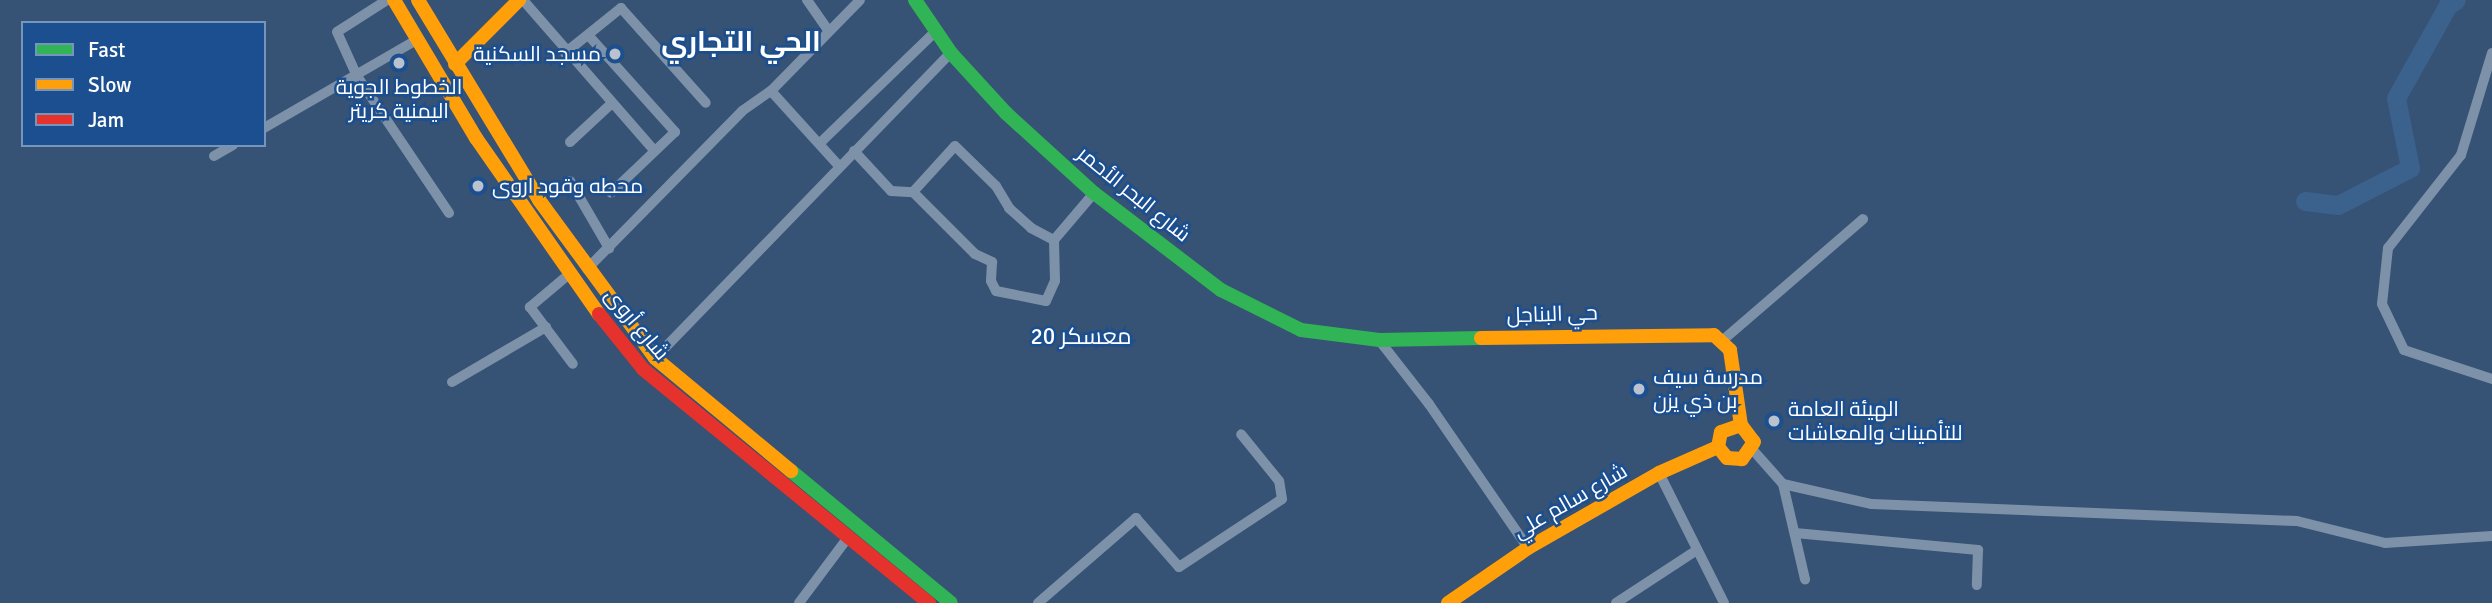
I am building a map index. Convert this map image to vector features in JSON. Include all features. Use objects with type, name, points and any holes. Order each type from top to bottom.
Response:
[{"type":"main road","name":"شارع أروى","points":[[394,0],[476,138],[568,275],[643,369],[929,603]]},
{"type":"main road","name":"شارع أروى","points":[[418,0],[487,121],[587,269],[655,358],[858,523],[951,603]]},
{"type":"main road","points":[[442,78],[521,0]]},
{"type":"main road","name":"شارع البحر الأحمر","points":[[915,0],[951,53],[1006,113],[1094,193],[1221,290],[1301,330],[1379,340]]},
{"type":"main road","name":"حي البناجل","points":[[1379,340],[1697,331],[1723,340]]},
{"type":"main road","points":[[1723,340],[1735,371],[1741,425],[1752,435],[1752,449],[1734,460],[1718,447],[1721,432],[1741,425]]},
{"type":"main road","points":[[643,369],[655,358]]},
{"type":"main road","name":"شارع سالم علي","points":[[1448,603],[1528,548],[1660,473],[1718,447]]},
{"type":"main road","points":[[849,536],[858,523]]},
{"type":"street","points":[[387,0],[337,32],[356,76],[449,213]]},
{"type":"street","points":[[521,0],[565,53],[654,150]]},
{"type":"street","points":[[807,0],[828,30]]},
{"type":"street","points":[[587,269],[742,111],[771,91],[860,0]]},
{"type":"street","points":[[565,53],[621,8],[706,103]]},
{"type":"street","points":[[820,143],[936,31]]},
{"type":"street","points":[[589,36],[675,132],[611,193]]},
{"type":"street","points":[[266,127],[418,39]]},
{"type":"street","points":[[655,358],[951,53]]},
{"type":"street","points":[[2492,53],[2461,155],[2388,248],[2382,304],[2404,351],[2492,379]]},
{"type":"street","points":[[771,91],[839,166]]},
{"type":"street","points":[[570,142],[611,104]]},
{"type":"street","points":[[913,191],[955,146],[996,186],[1009,208],[1031,228],[1054,240]]},
{"type":"street","points":[[214,156],[230,147]]},
{"type":"street","points":[[854,151],[891,191],[913,191],[975,254],[992,262],[991,281],[996,291],[1046,301],[1055,281],[1054,240],[1094,193]]},
{"type":"street","points":[[570,181],[609,248]]},
{"type":"street","points":[[1723,340],[1863,219]]},
{"type":"street","points":[[568,275],[530,307],[573,364]]},
{"type":"street","points":[[452,382],[546,327]]},
{"type":"street","points":[[1379,340],[1528,548]]},
{"type":"street","points":[[1038,603],[1136,517],[1179,567],[1282,499],[1279,481],[1241,434]]},
{"type":"street","points":[[1752,449],[1783,484],[1805,579]]},
{"type":"street","points":[[1660,473],[1724,603]]},
{"type":"street","points":[[1783,484],[1872,504],[2297,521],[2385,542],[2492,536]]},
{"type":"street","points":[[1795,533],[1978,550],[1978,585]]},
{"type":"street","points":[[799,603],[849,536]]},
{"type":"street","points":[[1616,603],[1697,550]]},
{"type":"waterway","points":[[2305,201],[2338,205],[2410,168],[2396,98],[2448,5],[2456,0]]},
{"type":"traffic: fast","points":[[915,0],[951,53],[1006,113],[1094,193],[1221,290],[1301,330],[1379,340],[1481,338]]},
{"type":"traffic: fast","points":[[791,471],[951,603]]},
{"type":"traffic: slow","points":[[394,0],[476,138],[599,314]]},
{"type":"traffic: slow","points":[[418,0],[539,200],[655,358],[791,471]]},
{"type":"traffic: slow","points":[[455,64],[519,0]]},
{"type":"traffic: slow","points":[[1481,338],[1714,335],[1730,350],[1741,425],[1754,442],[1742,459],[1727,458],[1718,447],[1721,432],[1741,425]]},
{"type":"traffic: slow","points":[[1448,603],[1528,548],[1659,473],[1718,447]]},
{"type":"traffic: jam","points":[[599,314],[643,369],[929,603]]},
{"type":"place","name":"مسجد السكنية","points":[[615,54]]},
{"type":"place","name":"الخطوط الجوية اليمنية كريتر","points":[[399,63]]},
{"type":"place","name":"محطه وقود اروى","points":[[478,186]]},
{"type":"place","name":"مدرسة سيف بن ذي يزن","points":[[1639,389]]},
{"type":"place","name":"الهيئة العامة للتأمينات والمعاشات","points":[[1774,421]]},
{"type":"district","name":"الحي التجاري","points":[[741,42]]},
{"type":"district","name":"معسكر 20","points":[[1081,337]]}]
